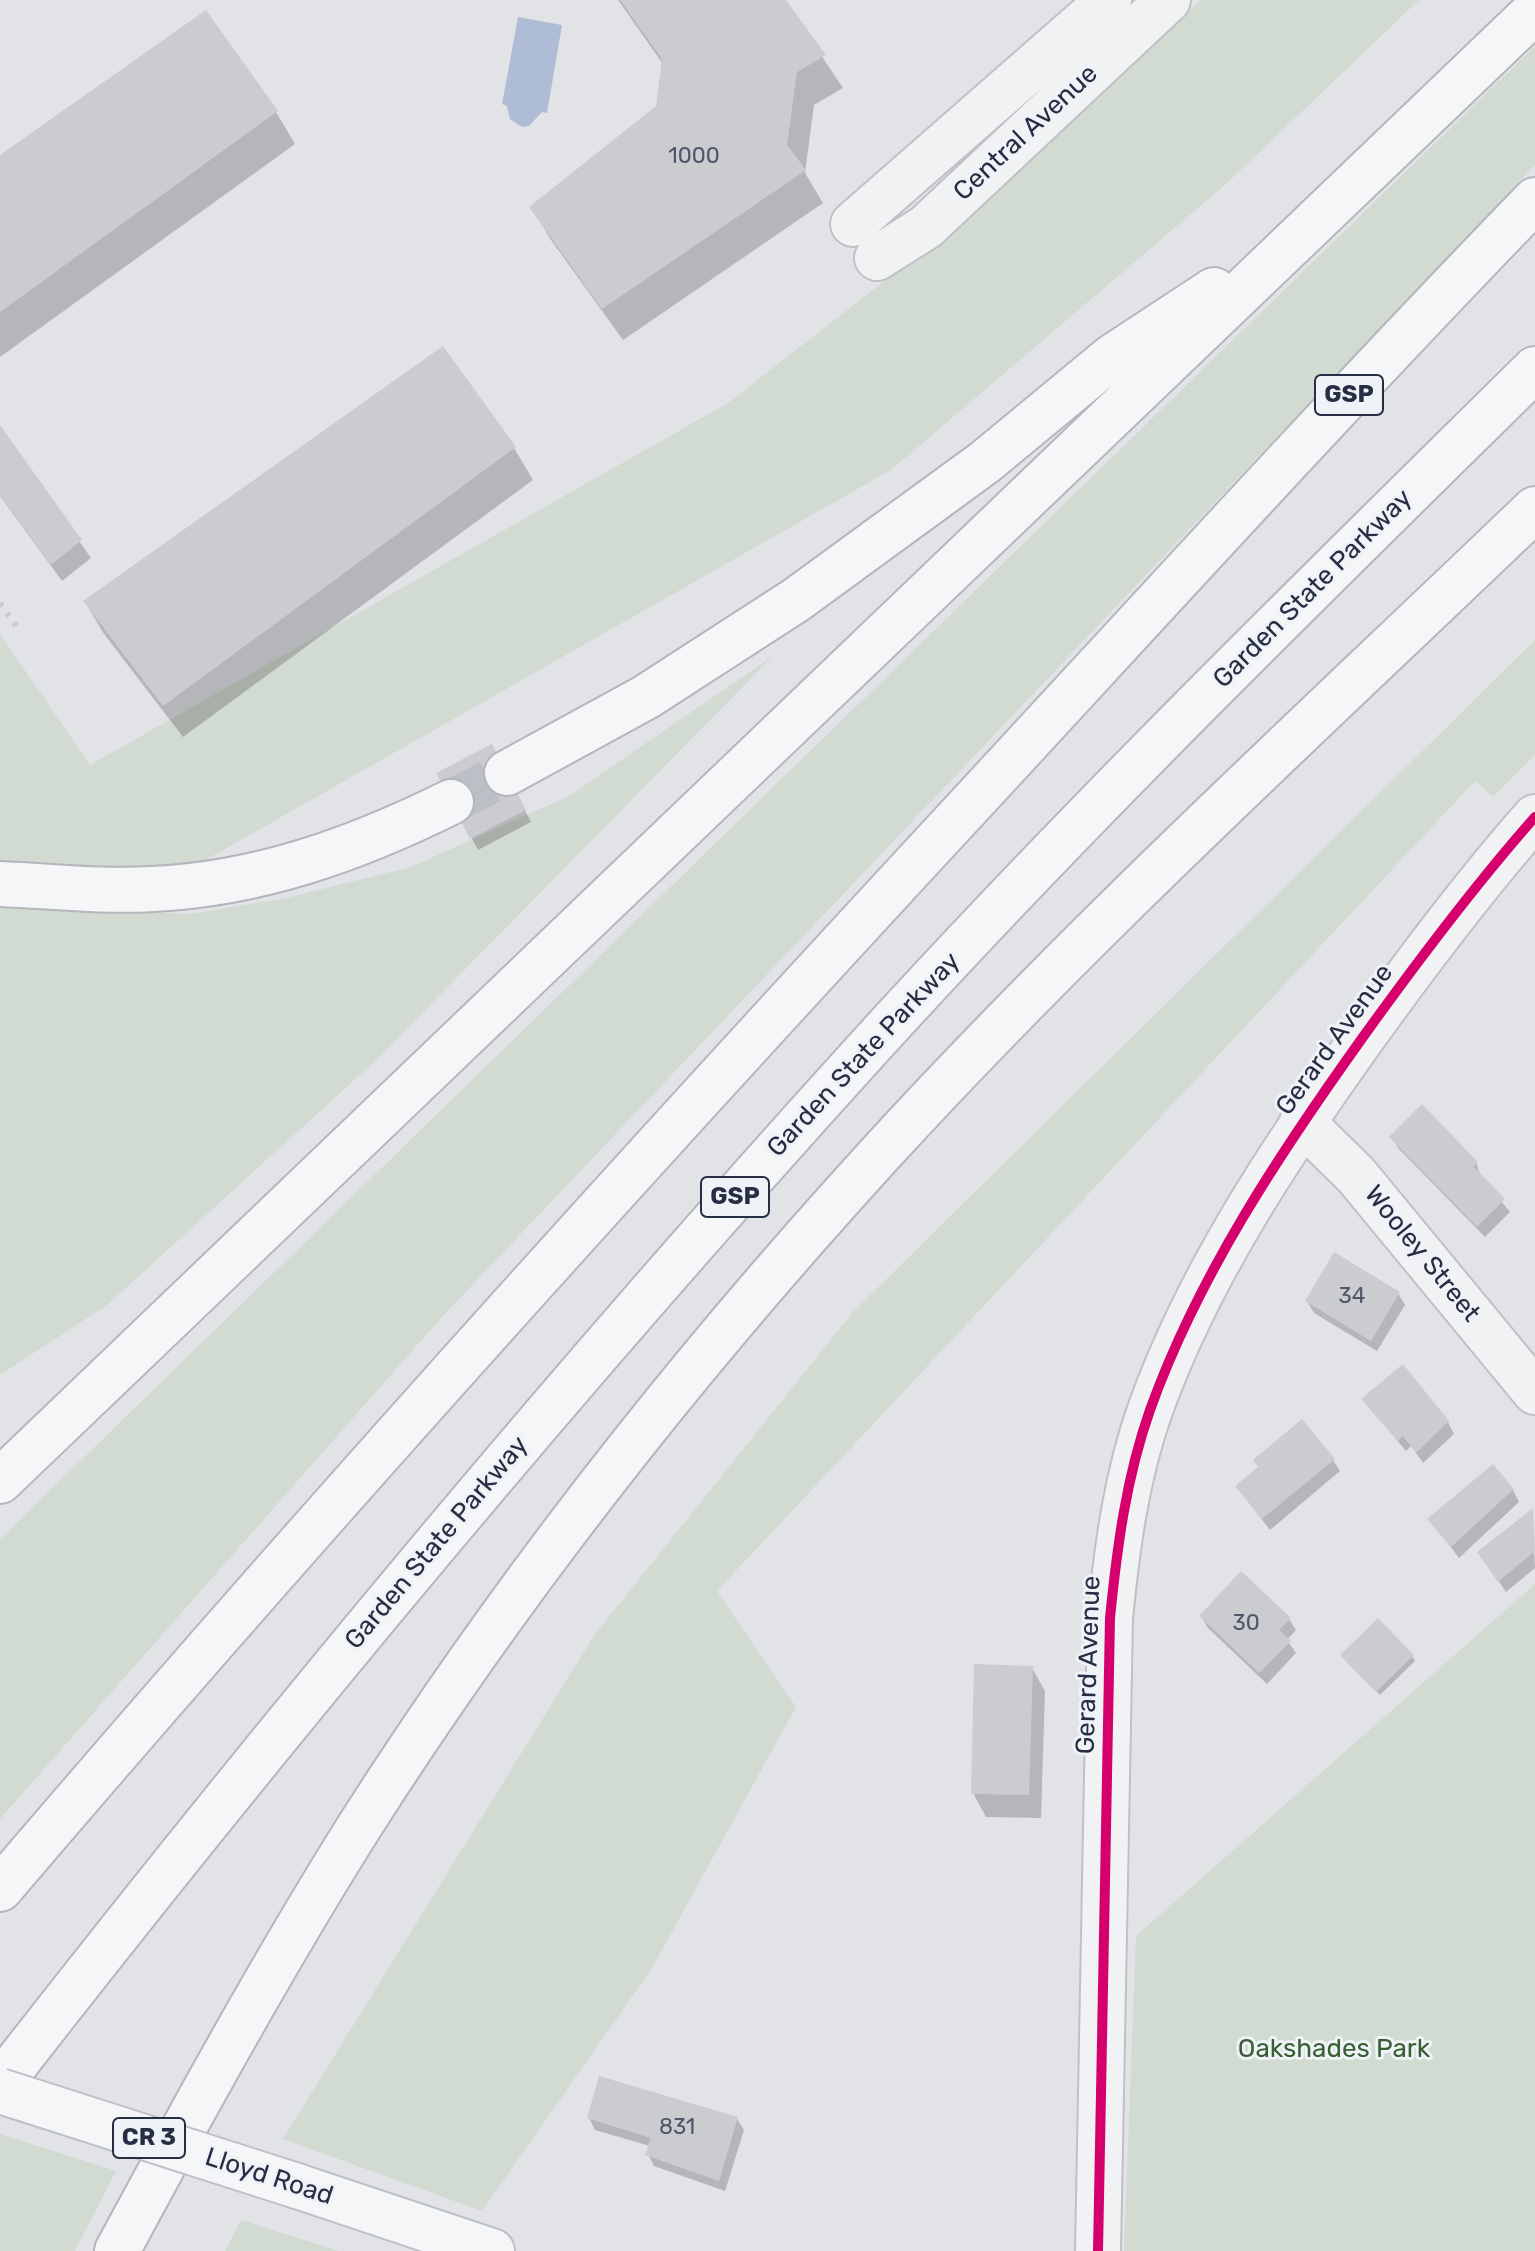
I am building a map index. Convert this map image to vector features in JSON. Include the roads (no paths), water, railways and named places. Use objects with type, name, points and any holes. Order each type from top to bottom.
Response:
[{"type":"main road","points":[[0,1481],[1535,11]]},
{"type":"main road","name":"GSP","points":[[0,1889],[312,1528],[598,1207],[1314,432],[1535,200]]},
{"type":"main road","points":[[507,773],[646,697],[796,600],[985,462],[1112,357],[1301,235]]},
{"type":"main road","name":"Garden State Parkway","points":[[0,2084],[378,1611],[770,1158],[1072,832],[1535,369]]},
{"type":"main road","points":[[117,2251],[359,1827],[522,1589],[669,1401],[880,1153],[1183,847],[1535,509]]},
{"type":"main road","points":[[0,884],[150,889],[231,881],[271,873],[359,844],[451,802]]},
{"type":"main road","points":[[0,1455],[77,1407]]},
{"type":"main road","name":"Lloyd Road","points":[[0,2091],[492,2251]]},
{"type":"street","name":"Central Avenue","points":[[865,241],[926,227],[1082,52],[1109,0]]},
{"type":"street","name":"Central Avenue","points":[[1082,52],[1168,0]]},
{"type":"street","name":"Gerard Avenue","points":[[1098,2251],[1110,1618],[1126,1498],[1150,1411],[1180,1335],[1302,1122],[1401,985],[1535,817]]},
{"type":"street","name":"Wooley Street","points":[[1302,1122],[1356,1175],[1535,1392]]},
{"type":"water","points":[[518,17],[562,25],[547,113],[542,112],[529,126],[522,127],[510,119],[507,106],[502,104]]},
{"type":"tunnel","points":[[451,802],[507,773]]},
{"type":"railway","points":[[0,603],[17,627]]},
{"type":"park label","name":"Oakshades Park","points":[[1334,2049]]}]
